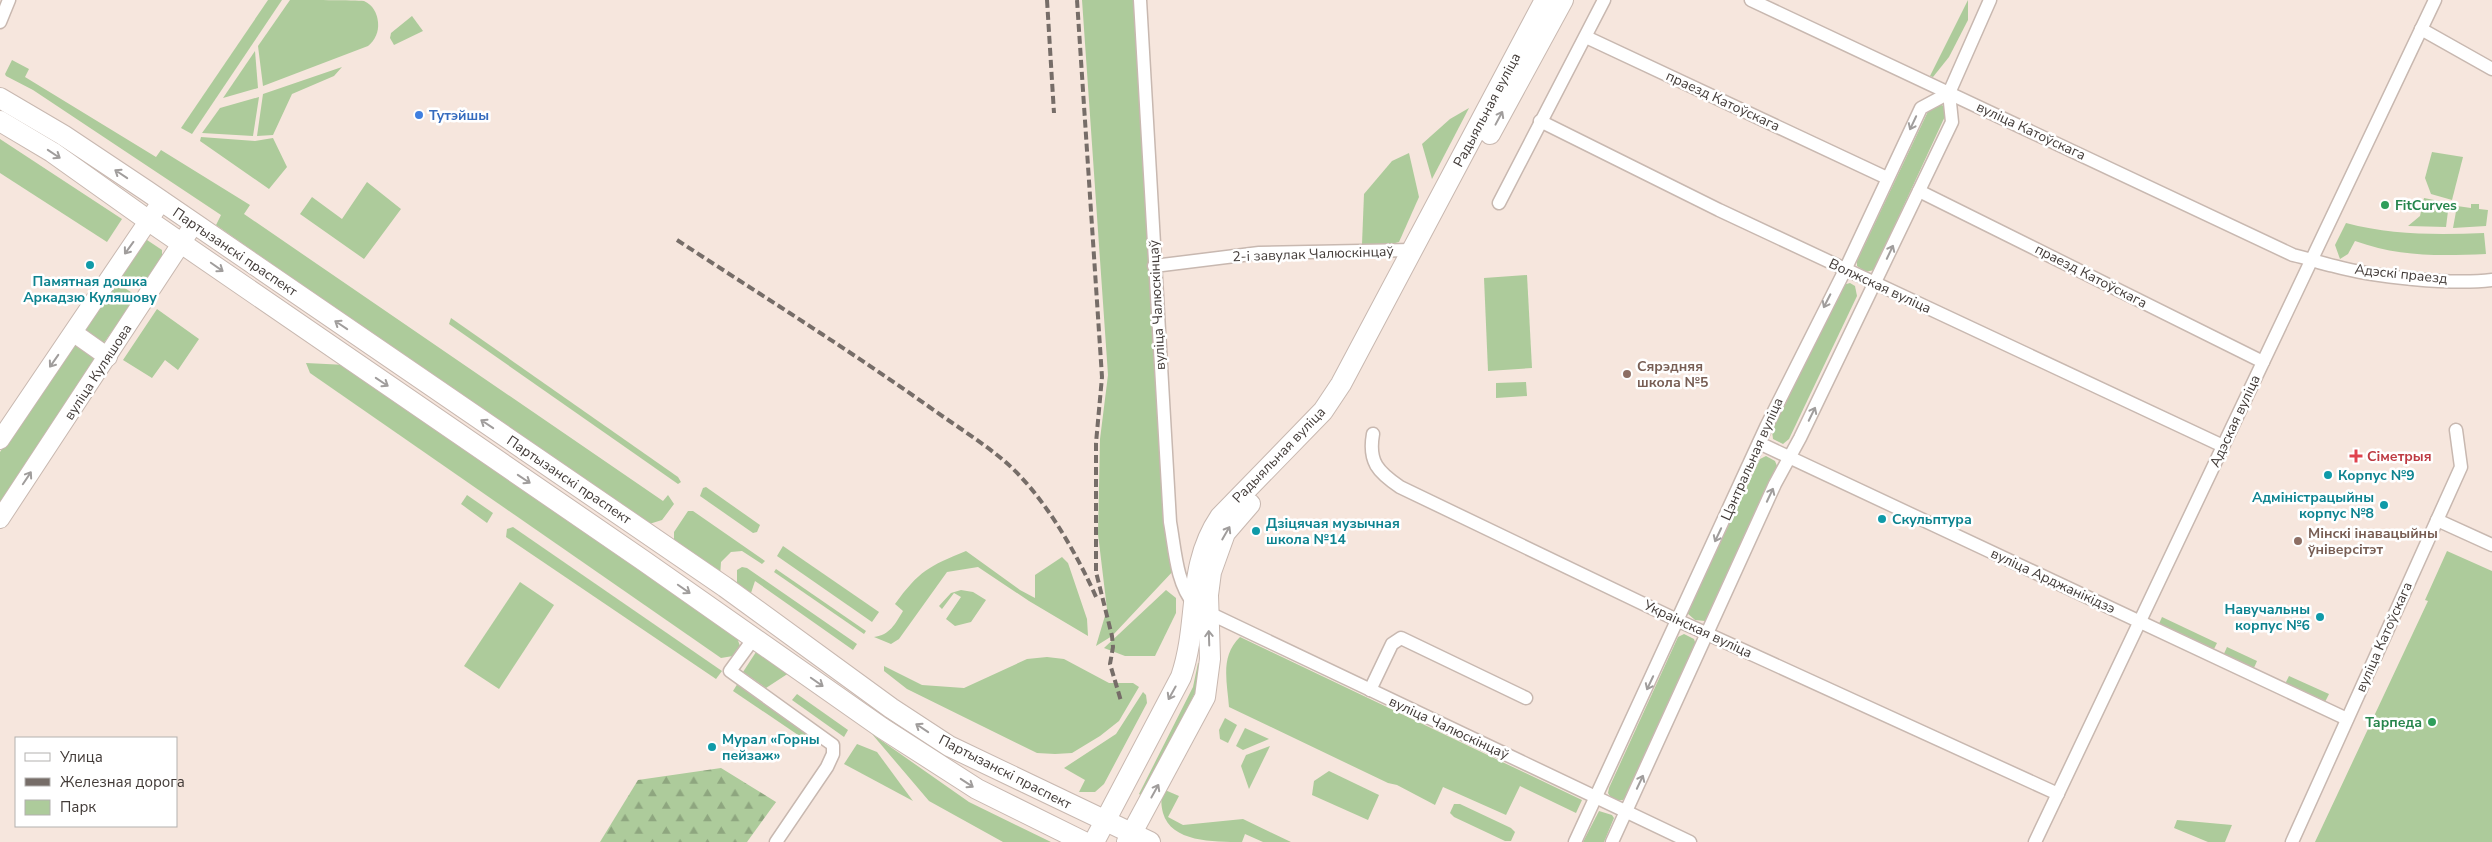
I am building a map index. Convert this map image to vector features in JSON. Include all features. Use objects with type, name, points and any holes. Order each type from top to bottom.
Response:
[{"type":"main road","name":"Радыяльная вуліца","points":[[1129,838],[1205,697],[1210,659],[1197,572],[1211,529],[1226,510],[1323,411],[1341,384],[1545,0]]},
{"type":"main road","name":"Радыяльная вуліца","points":[[1094,842],[1181,677],[1208,595],[1211,572],[1225,533],[1263,489],[1333,419],[1379,339],[1563,0]]},
{"type":"main road","name":"Партызанскі праспект","points":[[0,98],[63,136],[194,224],[788,631],[891,708],[949,746],[1105,821],[1129,838],[1150,842]]},
{"type":"main road","name":"Партызанскі праспект","points":[[0,121],[52,152],[148,222],[182,243],[882,728],[977,789],[1084,842]]},
{"type":"main road","points":[[0,440],[161,202]]},
{"type":"main road","name":"вуліца Куляшова","points":[[0,519],[194,224]]},
{"type":"main road","points":[[74,333],[108,357]]},
{"type":"main road","points":[[754,638],[765,627],[788,631]]},
{"type":"street","points":[[0,22],[9,0]]},
{"type":"street","name":"вуліца Чалюскінцаў","points":[[1140,0],[1170,522],[1179,570],[1188,596],[1202,609],[1690,842]]},
{"type":"street","points":[[1499,203],[1604,0]]},
{"type":"street","name":"вуліца Катоўскага","points":[[1751,0],[2293,255],[2312,259]]},
{"type":"street","points":[[1612,842],[1775,484],[1790,458],[1952,122],[1949,93],[1990,0]]},
{"type":"street","name":"Адэская вуліца","points":[[2035,842],[2435,0]]},
{"type":"street","points":[[2421,29],[2492,70]]},
{"type":"street","name":"праезд Катоўскага","points":[[1586,37],[1888,178]]},
{"type":"street","name":"Цэнтральная вуліца","points":[[1575,842],[1809,336],[1845,270],[1921,108],[1949,93]]},
{"type":"street","name":"Волжская вуліца","points":[[1540,121],[1845,270],[2223,446]]},
{"type":"street","name":"праезд Катоўскага","points":[[1919,190],[2262,362]]},
{"type":"street","name":"2-і завулак Чалюскінцаў","points":[[1154,266],[1259,253],[1413,250]]},
{"type":"street","name":"Адэскі праезд","points":[[2312,259],[2334,266],[2406,277],[2492,280]]},
{"type":"street","name":"вуліца Катоўскага","points":[[2292,842],[2461,467],[2456,430]]},
{"type":"street","name":"Украінская вуліца","points":[[1373,434],[1371,457],[1380,471],[1400,487],[1678,621],[2058,794]]},
{"type":"street","name":"вуліца Арджанікідзэ","points":[[1760,443],[2347,719]]},
{"type":"street","points":[[2437,520],[2492,545]]},
{"type":"street","points":[[754,638],[730,671],[833,745],[833,754],[827,767],[776,842]]},
{"type":"street","points":[[1370,690],[1392,644],[1401,638],[1526,698]]},
{"type":"green space","points":[[268,0],[282,0],[192,134],[181,128]]},
{"type":"green space","points":[[290,0],[364,1],[372,7],[377,15],[378,29],[376,36],[368,46],[263,86],[258,46]]},
{"type":"green space","points":[[1082,0],[1135,0],[1175,569],[1112,636],[1096,646],[1107,609],[1098,534],[1100,439],[1108,375]]},
{"type":"green space","points":[[1968,0],[1968,20],[1949,57],[1933,77],[1930,76]]},
{"type":"green space","points":[[412,16],[423,31],[394,45],[390,38],[391,33]]},
{"type":"green space","points":[[255,51],[258,88],[223,98]]},
{"type":"green space","points":[[12,60],[29,69],[25,77],[156,157],[161,150],[250,205],[244,214],[663,501],[668,495],[674,504],[662,520],[646,525],[216,225],[221,215],[33,90],[6,76],[5,74]]},
{"type":"green space","points":[[342,67],[334,76],[292,94],[273,135],[257,136],[263,94]]},
{"type":"green space","points":[[259,97],[253,136],[202,133],[220,108]]},
{"type":"green space","points":[[1937,103],[1946,107],[1947,112],[1874,270],[1866,272],[1857,266],[1857,261],[1931,105]]},
{"type":"green space","points":[[1469,108],[1432,179],[1422,144],[1450,119]]},
{"type":"green space","points":[[201,137],[255,141],[273,138],[287,167],[269,189],[200,141]]},
{"type":"green space","points":[[0,139],[122,219],[107,242],[0,173]]},
{"type":"green space","points":[[2432,152],[2463,157],[2452,200],[2431,194],[2425,178]]},
{"type":"green space","points":[[1409,153],[1419,197],[1399,242],[1388,245],[1362,244],[1364,194],[1392,161]]},
{"type":"green space","points":[[367,182],[401,209],[364,259],[300,214],[312,197],[342,219]]},
{"type":"green space","points":[[2424,198],[2449,203],[2446,227],[2408,226],[2420,216]]},
{"type":"green space","points":[[2471,204],[2479,204],[2479,209],[2488,210],[2486,226],[2453,228],[2457,206],[2471,208]]},
{"type":"green space","points":[[2346,223],[2397,232],[2484,233],[2486,254],[2404,253],[2355,241],[2348,254],[2340,259],[2335,245]]},
{"type":"green space","points":[[147,240],[162,250],[162,257],[141,289],[119,273],[140,243]]},
{"type":"green space","points":[[1527,275],[1532,368],[1488,371],[1484,278]]},
{"type":"green space","points":[[114,281],[137,296],[103,344],[85,333],[84,328]]},
{"type":"green space","points":[[1850,283],[1855,286],[1857,296],[1789,439],[1783,444],[1773,439],[1772,431],[1840,289],[1843,285]]},
{"type":"green space","points":[[157,309],[199,339],[178,370],[165,360],[152,378],[123,360]]},
{"type":"green space","points":[[451,318],[678,477],[681,482],[678,484],[449,324]]},
{"type":"green space","points":[[76,345],[93,357],[93,363],[0,503],[0,452],[70,346]]},
{"type":"green space","points":[[306,363],[346,365],[736,635],[740,646],[733,656],[721,658],[310,373]]},
{"type":"green space","points":[[1526,382],[1527,396],[1496,398],[1496,383]]},
{"type":"green space","points":[[1766,456],[1775,461],[1777,466],[1705,621],[1695,620],[1687,613],[1760,459]]},
{"type":"green space","points":[[706,487],[760,525],[757,532],[753,533],[700,496],[703,488]]},
{"type":"green space","points":[[467,495],[493,513],[487,523],[461,504]]},
{"type":"green space","points":[[688,511],[693,511],[765,561],[762,564],[742,551],[731,552],[721,562],[720,577],[674,544],[674,532]]},
{"type":"green space","points":[[513,527],[722,671],[716,679],[506,537],[507,529]]},
{"type":"green space","points":[[783,546],[879,612],[872,622],[777,556]]},
{"type":"green space","points":[[966,551],[1020,590],[1035,598],[1035,575],[1062,557],[1068,563],[1087,619],[1088,636],[1029,601],[978,567],[947,572],[899,639],[891,644],[874,637],[884,634],[895,624],[903,611],[895,604],[918,577],[943,561]]},
{"type":"green space","name":"Тарпеда","points":[[2447,551],[2492,571],[2492,842],[2315,842],[2428,601],[2425,600]]},
{"type":"green space","points":[[742,567],[747,568],[857,644],[853,650],[755,581],[751,593],[737,583],[737,570]]},
{"type":"green space","points":[[776,569],[866,631],[864,634],[774,572]]},
{"type":"green space","points":[[520,582],[554,605],[499,689],[464,666]]},
{"type":"green space","points":[[961,590],[973,592],[986,600],[971,622],[955,626],[946,619],[961,597],[954,593],[942,609],[939,606],[951,593]]},
{"type":"green space","points":[[1166,590],[1176,598],[1176,613],[1155,656],[1125,656],[1104,648]]},
{"type":"green space","points":[[2162,617],[2217,643],[2213,651],[2158,626]]},
{"type":"green space","points":[[1684,634],[1694,639],[1696,645],[1626,796],[1623,800],[1614,799],[1608,793],[1609,788],[1678,637]]},
{"type":"green space","points":[[1240,637],[1582,800],[1576,813],[1520,786],[1506,815],[1443,787],[1435,805],[1397,785],[1388,783],[1229,707],[1226,678],[1227,661],[1234,644]]},
{"type":"green space","points":[[2227,647],[2257,661],[2253,670],[2223,656]]},
{"type":"green space","points":[[756,652],[792,671],[766,688],[743,672]]},
{"type":"green space","points":[[1047,657],[1064,659],[1109,683],[1133,683],[1139,687],[1119,721],[1100,736],[1072,753],[1037,753],[907,689],[884,671],[884,666],[922,685],[964,688],[1027,659]]},
{"type":"green space","points":[[1198,663],[1202,664],[1197,689],[1142,796],[1139,794],[1193,687]]},
{"type":"green space","points":[[2289,676],[2329,694],[2325,702],[2285,684]]},
{"type":"green space","points":[[738,683],[810,731],[804,739],[733,691]]},
{"type":"green space","points":[[1143,692],[1146,695],[1147,703],[1104,784],[1095,792],[1079,792],[1085,780],[1064,768],[1116,734]]},
{"type":"green space","points":[[797,694],[848,730],[844,737],[792,700]]},
{"type":"green space","points":[[1225,718],[1237,725],[1228,743],[1220,739],[1219,730]]},
{"type":"green space","points":[[1245,728],[1269,739],[1243,750],[1236,746]]},
{"type":"green space","points":[[872,734],[969,802],[1051,842],[1003,842],[929,801]]},
{"type":"green space","points":[[857,744],[877,752],[913,801],[844,764]]},
{"type":"green space","points":[[1270,746],[1249,789],[1241,766],[1246,755]]},
{"type":"green space","points":[[721,768],[776,802],[747,842],[600,842],[638,780]]},
{"type":"green space","points":[[1329,771],[1379,795],[1368,820],[1312,795],[1314,781]]},
{"type":"green space","points":[[1165,790],[1179,796],[1168,817],[1183,825],[1243,819],[1291,842],[1263,842],[1245,834],[1242,842],[1219,842],[1184,835],[1168,823],[1163,813],[1161,802]]},
{"type":"green space","points":[[1454,804],[1460,804],[1511,828],[1515,832],[1511,841],[1505,841],[1454,817],[1450,813]]},
{"type":"green space","points":[[1599,811],[1612,815],[1614,818],[1604,842],[1583,842]]},
{"type":"green space","points":[[2177,820],[2232,825],[2225,842],[2208,842],[2174,828]]},
{"type":"railway","points":[[1047,0],[1054,113]]},
{"type":"railway","points":[[1077,0],[1102,377],[1096,443],[1096,572],[1112,636],[1113,647],[1110,664],[1121,701]]},
{"type":"railway","points":[[677,240],[866,363],[1002,459],[1031,488],[1057,524],[1079,562],[1097,599]]},
{"type":"place","name":"Тутэйшы","points":[[419,115]]},
{"type":"place","name":"FitCurves","points":[[2385,205]]},
{"type":"place","name":"Памятная дошка Аркадзю Куляшову","points":[[90,265]]},
{"type":"place","name":"Сярэдняя школа №5","points":[[1627,374]]},
{"type":"place","name":"Сіметрыя","points":[[2356,456]]},
{"type":"place","name":"Корпус №9","points":[[2328,475]]},
{"type":"place","name":"Адміністрацыйны корпус №8","points":[[2384,505]]},
{"type":"place","name":"Скульптура","points":[[1882,519]]},
{"type":"place","name":"Дзіцячая музычная школа №14","points":[[1256,531]]},
{"type":"place","name":"Мінскі інавацыйны ўніверсітэт","points":[[2298,541]]},
{"type":"place","name":"Навучальны корпус №6","points":[[2320,617]]},
{"type":"place","name":"Тарпеда","points":[[2432,722]]},
{"type":"place","name":"Мурал «Горны пейзаж»","points":[[712,747]]}]
